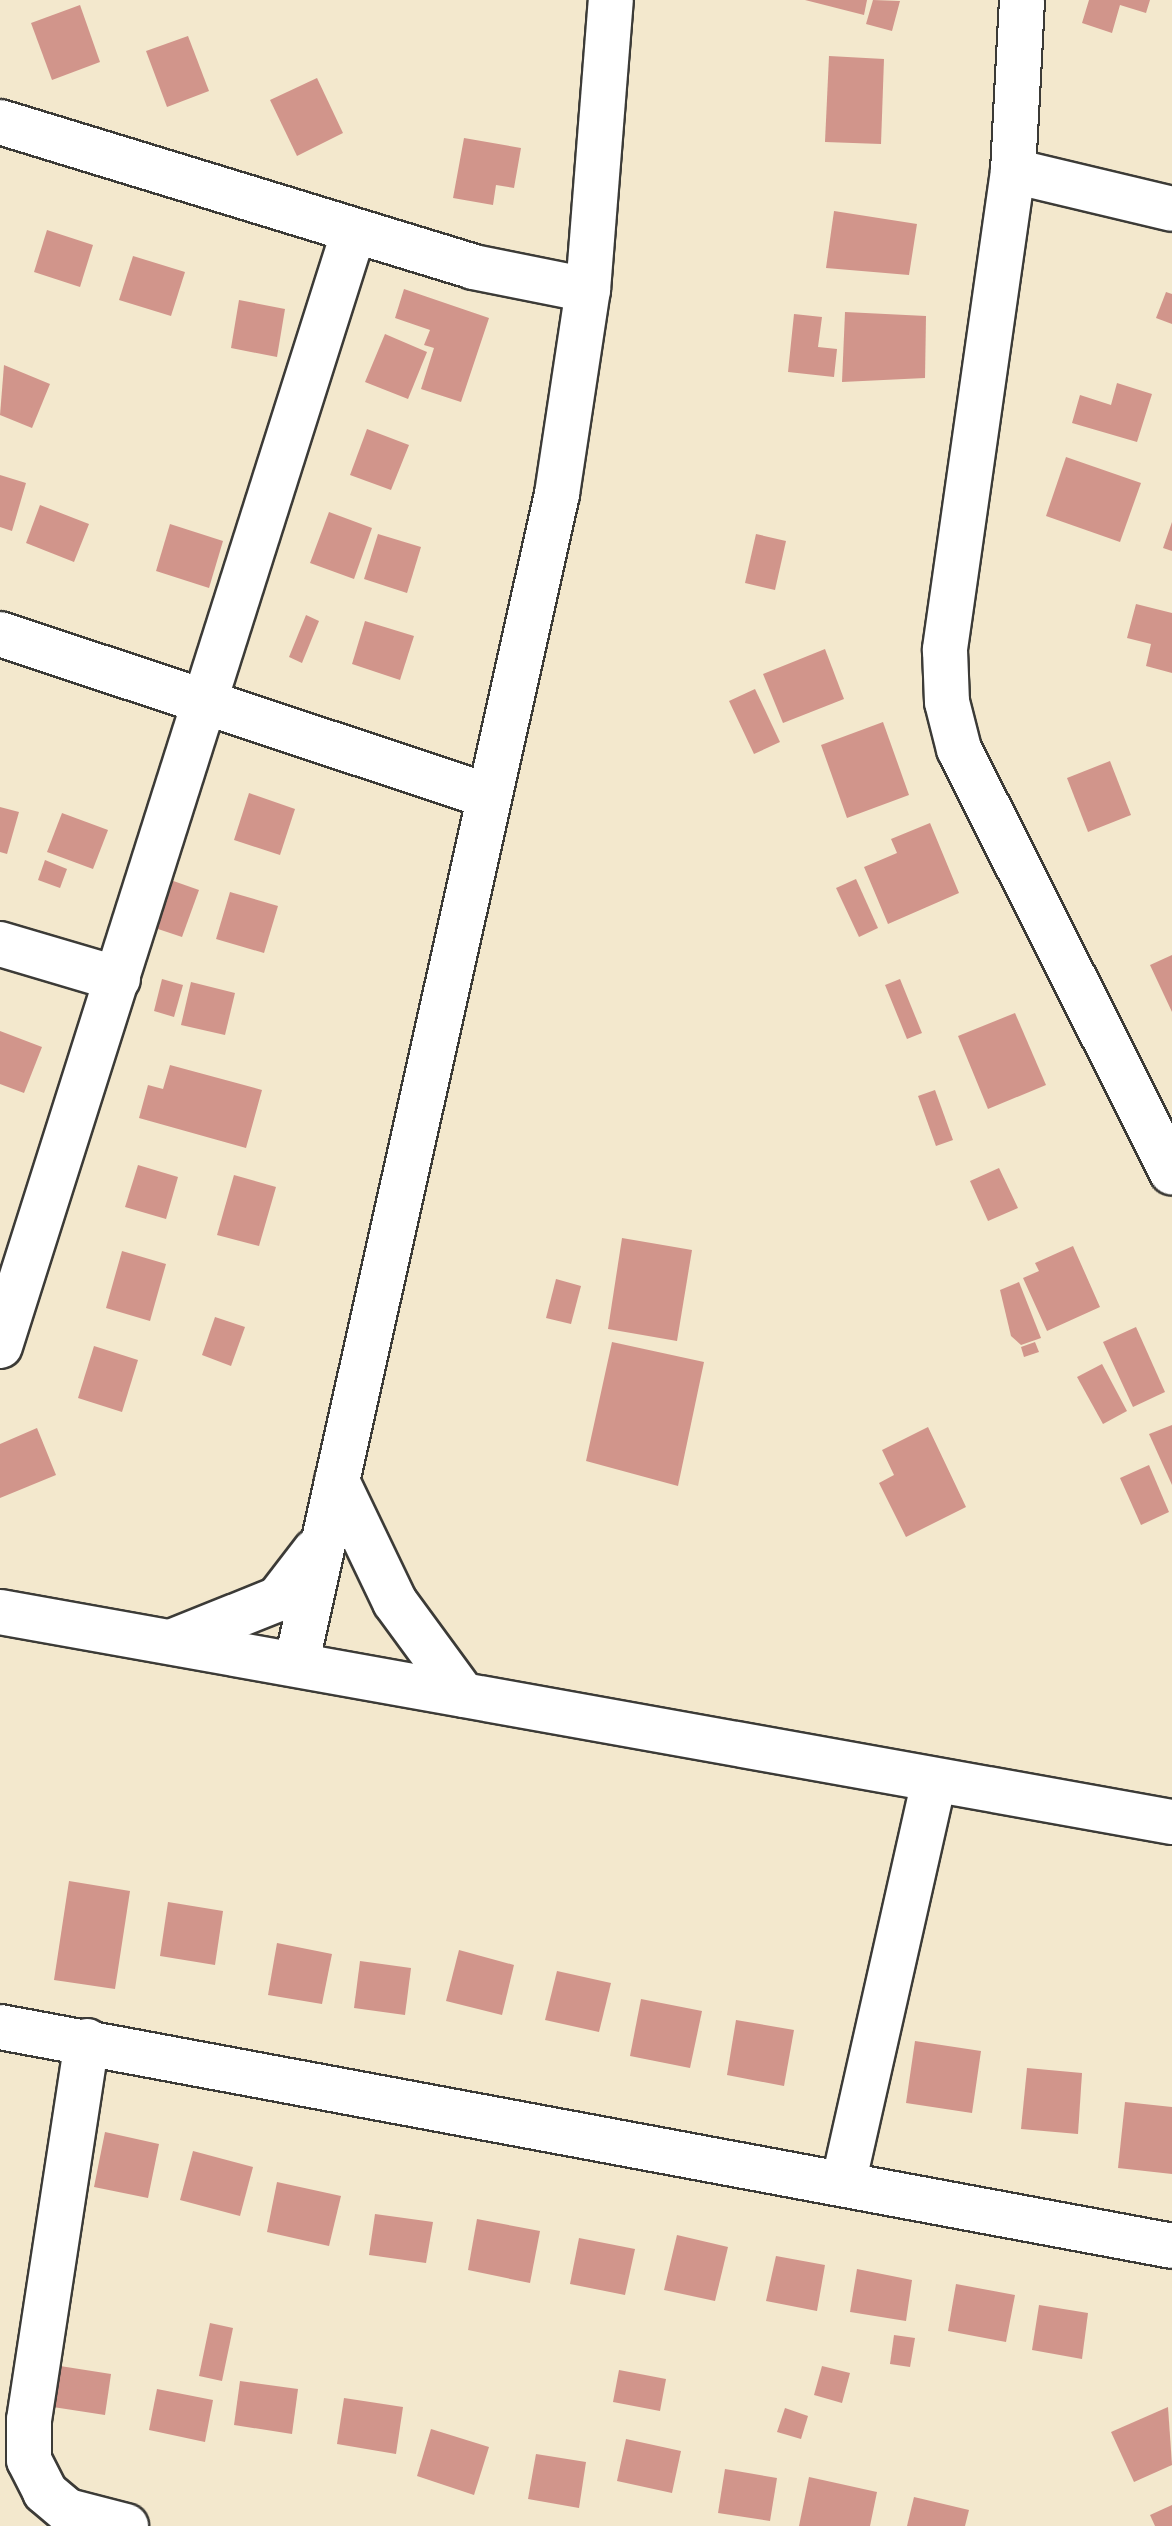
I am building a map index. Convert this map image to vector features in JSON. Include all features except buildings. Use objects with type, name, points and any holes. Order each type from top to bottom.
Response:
[{"type":"street","points":[[297,1661],[557,494],[588,290],[611,0]]},
{"type":"street","points":[[1022,0],[1013,171],[945,650],[947,702],[959,749],[1172,1172]]},
{"type":"street","points":[[0,122],[473,267],[588,290]]},
{"type":"street","points":[[1013,171],[1172,209]]},
{"type":"street","points":[[0,1346],[209,704],[354,231]]},
{"type":"street","points":[[0,634],[488,796]]},
{"type":"street","points":[[0,944],[118,979]]},
{"type":"street","points":[[337,1481],[395,1602],[463,1695]]},
{"type":"street","points":[[174,1641],[278,1599],[304,1575],[326,1530]]},
{"type":"street","points":[[0,1612],[297,1661],[463,1695],[1172,1822]]},
{"type":"street","points":[[844,2180],[934,1781]]},
{"type":"street","points":[[0,2027],[844,2180],[1172,2246]]},
{"type":"street","points":[[87,2041],[29,2420],[29,2460],[45,2492],[68,2511],[126,2526]]}]
